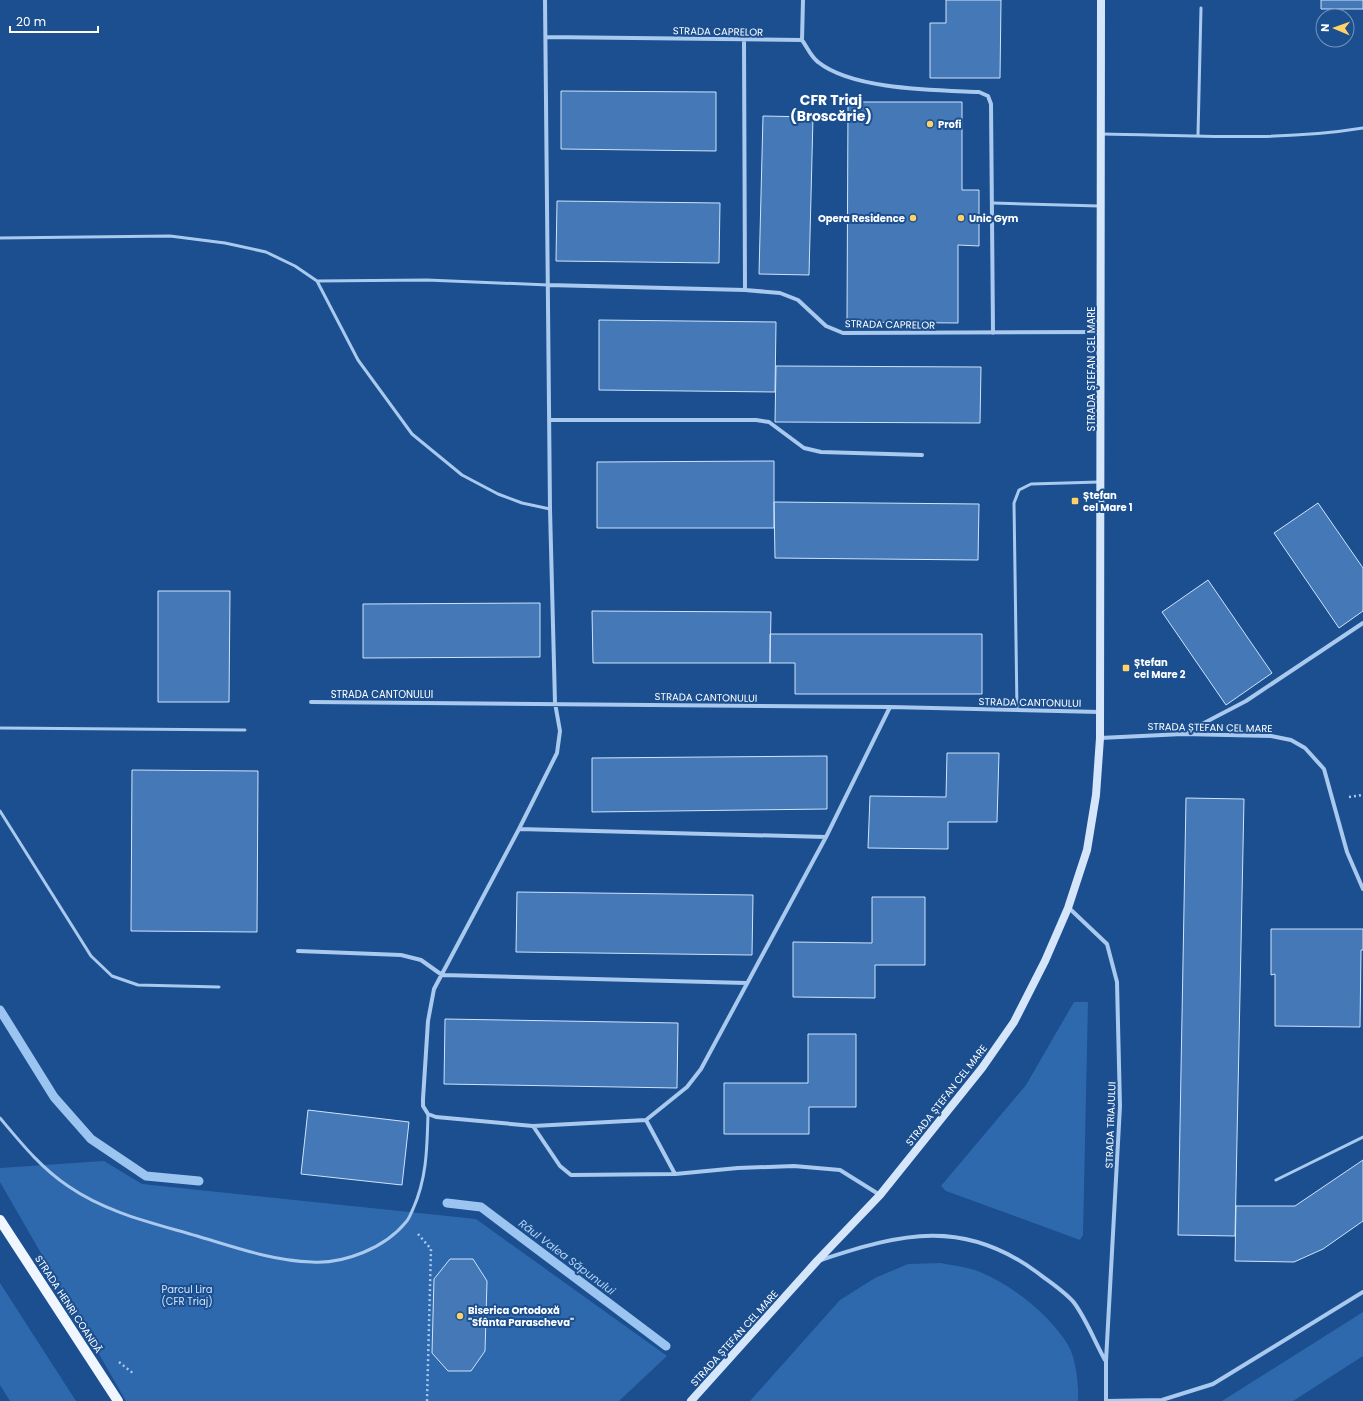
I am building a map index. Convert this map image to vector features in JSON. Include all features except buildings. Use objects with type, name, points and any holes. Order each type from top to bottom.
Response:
[{"type":"main road","name":"STRADA ȘTEFAN CEL MARE","points":[[691,1401],[817,1261],[880,1195],[982,1068],[1014,1022],[1045,961],[1068,908],[1087,850],[1096,795],[1100,738],[1102,206],[1101,0]]},
{"type":"main road","name":"STRADA HENRI COANDĂ","points":[[0,1220],[118,1401]]},
{"type":"street","points":[[545,0],[550,509],[555,703],[560,731],[557,753],[519,829],[434,988],[428,1021],[423,1100],[423,1106],[428,1114],[533,1126],[646,1120],[686,1087],[701,1070],[748,983],[826,837],[890,707]]},
{"type":"street","points":[[803,0],[802,40],[816,62],[830,70],[856,80],[909,88],[979,92],[988,96],[991,104],[993,333]]},
{"type":"street","name":"STRADA CAPRELOR","points":[[546,37],[802,40]]},
{"type":"street","points":[[744,40],[745,290]]},
{"type":"street","name":"STRADA CAPRELOR","points":[[548,285],[745,290],[780,293],[798,300],[826,326],[843,333],[1101,332]]},
{"type":"street","points":[[550,420],[756,420],[769,422],[804,448],[821,452],[922,455]]},
{"type":"street","points":[[1183,734],[1246,701],[1363,623]]},
{"type":"street","name":"STRADA CANTONULUI","points":[[311,702],[890,707],[1100,712]]},
{"type":"street","name":"STRADA ȘTEFAN CEL MARE","points":[[1100,738],[1183,734],[1271,736],[1291,740],[1305,748],[1324,769],[1331,800],[1347,852],[1363,889]]},
{"type":"street","points":[[519,829],[826,837]]},
{"type":"street","name":"STRADA TRIAJULUI","points":[[1068,908],[1107,944],[1117,982],[1120,1106],[1106,1361],[1106,1401],[1162,1400],[1213,1384],[1363,1292]]},
{"type":"street","points":[[298,951],[401,955],[421,960],[442,975],[748,983]]},
{"type":"street","points":[[646,1120],[675,1174]]},
{"type":"street","points":[[533,1126],[560,1166],[571,1175],[675,1174],[738,1168],[794,1166],[840,1170],[880,1195]]},
{"type":"street","name":"STRADA TRIAJULUI","points":[[817,1261],[868,1244],[912,1235],[960,1236],[987,1244],[1022,1261],[1074,1303],[1106,1361]]},
{"type":"lane","points":[[1198,135],[1201,8]]},
{"type":"lane","points":[[1102,134],[1275,136],[1336,132],[1363,128]]},
{"type":"lane","points":[[993,203],[1102,206]]},
{"type":"lane","points":[[0,238],[170,236],[225,243],[266,252],[295,266],[318,281],[358,360],[412,434],[462,475],[498,494],[522,503],[550,509]]},
{"type":"lane","points":[[318,281],[427,280],[548,285]]},
{"type":"lane","points":[[1017,710],[1014,503],[1019,490],[1031,484],[1100,482]]},
{"type":"lane","points":[[0,728],[246,730]]},
{"type":"lane","points":[[0,811],[91,956],[112,976],[138,985],[219,987]]},
{"type":"lane","points":[[0,1118],[32,1157],[68,1186],[116,1212],[277,1258],[313,1262],[344,1259],[368,1249],[390,1238],[407,1222],[419,1196],[424,1178],[428,1114]]},
{"type":"lane","points":[[1276,1180],[1363,1137]]},
{"type":"path","points":[[407,1222],[431,1250],[427,1401]]},
{"type":"green space","points":[[1074,1002],[1088,1002],[1083,1235],[1080,1240],[946,1191],[941,1186],[1026,1085]]},
{"type":"green space","name":"Parcul Lira (CFR Triaj)","points":[[104,1161],[142,1184],[476,1219],[667,1356],[619,1401],[126,1401],[0,1182],[0,1168]]},
{"type":"green space","points":[[941,1263],[980,1272],[1005,1285],[1041,1312],[1060,1334],[1071,1351],[1076,1372],[1078,1401],[750,1401],[840,1300],[875,1278],[908,1264]]},
{"type":"green space","points":[[0,1283],[76,1401],[10,1401],[0,1385]]},
{"type":"green space","points":[[1363,1312],[1363,1356],[1293,1401],[1222,1401]]},
{"type":"waterway","name":"Râul Valea Săpunului","points":[[0,1010],[54,1097],[91,1139],[146,1176],[199,1181]]},
{"type":"waterway","name":"Râul Valea Săpunului","points":[[447,1203],[481,1207],[666,1346]]},
{"type":"place","name":"Profi","points":[[930,124]]},
{"type":"place","name":"Opera Residence","points":[[913,218]]},
{"type":"place","name":"Unic Gym","points":[[961,218]]},
{"type":"place","name":"Ștefan cel Mare 1","points":[[1075,501]]},
{"type":"place","name":"Ștefan cel Mare 2","points":[[1126,668]]},
{"type":"place","name":"Biserica Ortodoxă \"Sfânta Parascheva\"","points":[[460,1316]]},
{"type":"district","name":"CFR Triaj (Broscărie)","points":[[831,108]]}]
